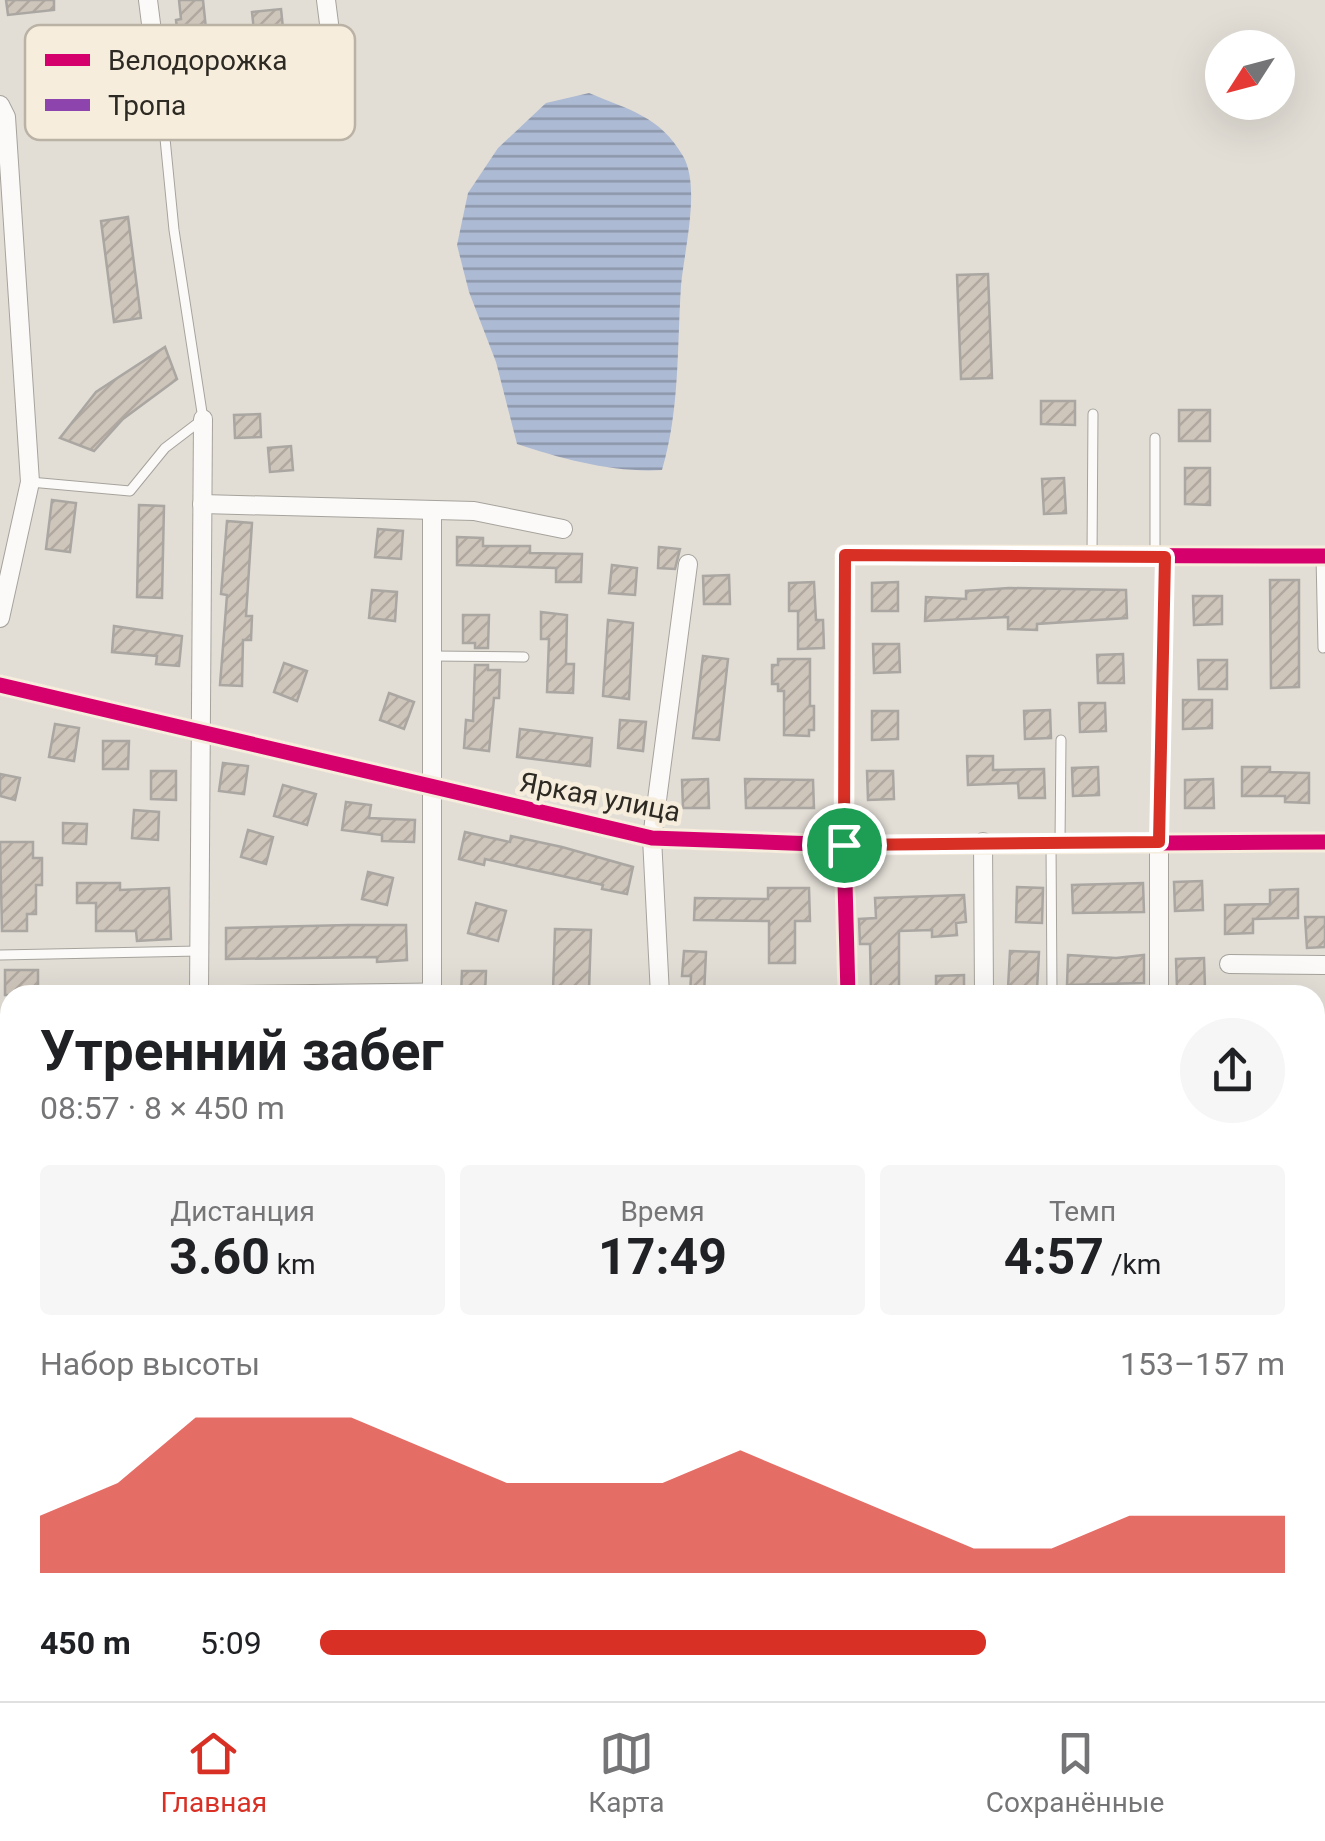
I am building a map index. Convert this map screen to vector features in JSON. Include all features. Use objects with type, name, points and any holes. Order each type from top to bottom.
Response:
[{"type":"street","points":[[148,0],[151,25]]},
{"type":"street","points":[[326,0],[329,25]]},
{"type":"street","points":[[0,105],[6,116],[30,482],[0,618]]},
{"type":"street","points":[[199,985],[203,419]]},
{"type":"street","points":[[202,504],[474,511],[563,529]]},
{"type":"street","points":[[432,510],[432,985]]},
{"type":"street","points":[[848,985],[845,555],[1323,556]]},
{"type":"street","points":[[659,985],[652,838],[688,564]]},
{"type":"street","name":"Яркая улица","points":[[0,685],[652,838],[844,845],[1325,842]]},
{"type":"street","points":[[983,842],[984,985]]},
{"type":"street","points":[[1159,842],[1159,985]]},
{"type":"street","points":[[1229,964],[1325,965]]},
{"type":"lane","points":[[30,482],[130,491],[165,448],[203,419],[174,230],[165,140]]},
{"type":"lane","points":[[1092,556],[1093,414]]},
{"type":"lane","points":[[1155,438],[1160,557],[1159,842]]},
{"type":"lane","points":[[1323,556],[1323,648]]},
{"type":"lane","points":[[433,656],[524,656]]},
{"type":"lane","points":[[1052,985],[1061,740]]},
{"type":"lane","points":[[0,956],[199,952]]},
{"type":"water","points":[[589,93],[654,123],[683,156],[691,184],[675,401],[662,470],[588,464],[517,444],[496,362],[469,292],[457,245],[468,193],[498,148],[546,103]]},
{"type":"building","points":[[6,0],[54,0],[54,10],[8,15]]},
{"type":"building","points":[[179,0],[203,0],[206,25],[177,25],[176,20],[181,19]]},
{"type":"building","points":[[281,9],[283,25],[253,25],[252,12]]},
{"type":"building","points":[[128,217],[141,318],[114,322],[101,221]]},
{"type":"building","points":[[988,274],[992,378],[961,379],[957,275]]},
{"type":"building","points":[[165,347],[177,379],[123,419],[94,451],[60,438],[96,392]]},
{"type":"building","points":[[1041,401],[1075,401],[1075,425],[1041,424]]},
{"type":"building","points":[[1179,410],[1210,410],[1210,441],[1179,441]]},
{"type":"building","points":[[260,414],[261,437],[235,438],[234,415]]},
{"type":"building","points":[[291,446],[293,470],[270,472],[268,448]]},
{"type":"building","points":[[1185,468],[1210,468],[1210,505],[1185,504]]},
{"type":"building","points":[[1064,478],[1066,513],[1044,514],[1042,479]]},
{"type":"building","points":[[52,500],[76,503],[70,552],[46,549]]},
{"type":"building","points":[[139,505],[164,506],[162,598],[137,597]]},
{"type":"building","points":[[227,521],[252,523],[246,616],[252,616],[251,640],[243,640],[242,686],[220,685],[227,595],[221,594]]},
{"type":"building","points":[[378,529],[403,531],[401,559],[375,557]]},
{"type":"building","points":[[457,537],[483,538],[483,546],[530,546],[530,553],[582,554],[581,582],[556,582],[556,568],[457,565]]},
{"type":"building","points":[[659,547],[680,549],[675,569],[658,568]]},
{"type":"building","points":[[612,565],[637,568],[635,595],[609,593]]},
{"type":"building","points":[[729,575],[730,604],[704,604],[703,576]]},
{"type":"building","points":[[1270,580],[1299,580],[1299,687],[1271,688]]},
{"type":"building","points":[[814,582],[816,620],[823,620],[824,648],[798,649],[798,611],[789,611],[789,583]]},
{"type":"building","points":[[898,582],[898,611],[872,611],[872,583]]},
{"type":"building","points":[[372,590],[397,592],[395,621],[369,618]]},
{"type":"building","points":[[1126,590],[1127,618],[1037,624],[1037,630],[1008,629],[1008,617],[925,621],[926,597],[966,599],[966,591]]},
{"type":"building","points":[[1193,596],[1222,596],[1222,624],[1194,625]]},
{"type":"building","points":[[541,612],[567,615],[566,664],[574,664],[573,693],[547,692],[549,639],[541,639]]},
{"type":"building","points":[[463,615],[489,615],[488,648],[463,643]]},
{"type":"building","points":[[608,620],[633,623],[629,699],[603,696]]},
{"type":"building","points":[[114,626],[182,636],[179,666],[156,664],[157,656],[112,652]]},
{"type":"building","points":[[873,644],[899,644],[900,672],[874,673]]},
{"type":"building","points":[[1123,654],[1124,683],[1098,683],[1097,655]]},
{"type":"building","points":[[703,656],[728,659],[719,740],[693,738]]},
{"type":"building","points":[[778,659],[810,659],[814,730],[809,730],[809,736],[784,735],[784,691],[778,691],[778,684],[772,684],[772,665],[778,665]]},
{"type":"building","points":[[1198,660],[1227,660],[1227,689],[1199,689]]},
{"type":"building","points":[[284,663],[307,671],[297,701],[274,692]]},
{"type":"building","points":[[475,665],[500,670],[489,751],[464,748],[466,720],[473,721]]},
{"type":"building","points":[[389,693],[414,702],[404,729],[380,720]]},
{"type":"building","points":[[1183,700],[1212,700],[1212,728],[1183,729]]},
{"type":"building","points":[[1079,703],[1105,703],[1106,731],[1080,732]]},
{"type":"building","points":[[1050,710],[1051,738],[1025,739],[1024,711]]},
{"type":"building","points":[[872,711],[898,711],[898,739],[872,740]]},
{"type":"building","points":[[620,720],[646,722],[643,751],[618,748]]},
{"type":"building","points":[[55,724],[79,728],[74,761],[49,757]]},
{"type":"building","points":[[520,729],[592,738],[590,766],[517,757]]},
{"type":"building","points":[[103,741],[129,741],[128,769],[103,769]]},
{"type":"building","points":[[967,756],[993,756],[993,770],[1044,769],[1045,798],[1019,798],[1018,783],[968,785]]},
{"type":"building","points":[[223,763],[248,766],[244,794],[219,791]]},
{"type":"building","points":[[1098,767],[1099,795],[1073,796],[1072,768]]},
{"type":"building","points":[[1242,767],[1309,773],[1309,803],[1285,802],[1285,796],[1242,796]]},
{"type":"building","points":[[151,771],[176,771],[176,800],[151,799]]},
{"type":"building","points":[[867,771],[893,771],[894,799],[868,800]]},
{"type":"building","points":[[0,774],[20,778],[15,800],[0,796]]},
{"type":"building","points":[[708,779],[709,808],[683,808],[682,780]]},
{"type":"building","points":[[745,779],[813,780],[814,808],[746,808]]},
{"type":"building","points":[[1213,779],[1214,808],[1185,808],[1185,780]]},
{"type":"building","points":[[283,785],[316,794],[307,825],[274,816]]},
{"type":"building","points":[[346,802],[371,805],[369,818],[415,820],[414,842],[382,841],[382,835],[342,830]]},
{"type":"building","points":[[134,810],[159,812],[158,840],[132,838]]},
{"type":"building","points":[[63,823],[87,824],[86,844],[63,843]]},
{"type":"building","points":[[248,830],[273,837],[266,864],[241,857]]},
{"type":"building","points":[[465,832],[510,842],[511,836],[633,867],[627,894],[485,859],[484,865],[459,859]]},
{"type":"building","points":[[0,842],[33,842],[33,858],[42,858],[42,885],[36,885],[36,914],[27,914],[27,931],[2,931]]},
{"type":"building","points":[[368,872],[393,878],[387,905],[362,899]]},
{"type":"building","points":[[1202,881],[1203,910],[1175,911],[1174,882]]},
{"type":"building","points":[[77,883],[120,883],[120,890],[169,888],[171,939],[137,941],[136,931],[96,931],[96,903],[77,903]]},
{"type":"building","points":[[1143,883],[1144,912],[1073,913],[1072,885]]},
{"type":"building","points":[[1017,887],[1043,888],[1042,923],[1016,922]]},
{"type":"building","points":[[768,888],[809,888],[810,921],[795,921],[795,963],[769,963],[769,921],[694,920],[695,898],[768,899]]},
{"type":"building","points":[[1298,889],[1298,918],[1253,919],[1253,933],[1225,934],[1225,905],[1270,904],[1270,890]]},
{"type":"building","points":[[964,895],[966,922],[956,923],[957,935],[932,937],[932,930],[899,931],[899,985],[871,985],[870,944],[860,944],[859,919],[876,918],[875,898]]},
{"type":"building","points":[[476,903],[506,911],[498,941],[468,933]]},
{"type":"building","points":[[1305,917],[1325,917],[1325,947],[1307,948]]},
{"type":"building","points":[[406,925],[407,960],[226,959],[226,928]]},
{"type":"building","points":[[555,929],[591,930],[589,985],[553,985]]},
{"type":"building","points":[[684,951],[706,952],[704,985],[691,985],[691,976],[682,976]]},
{"type":"building","points":[[1010,951],[1039,952],[1037,985],[1008,985]]},
{"type":"building","points":[[1068,955],[1144,955],[1144,983],[1067,985]]},
{"type":"building","points":[[1204,958],[1205,985],[1177,985],[1176,959]]},
{"type":"building","points":[[5,970],[38,970],[38,985],[5,985]]},
{"type":"building","points":[[462,971],[486,971],[485,985],[461,985]]},
{"type":"building","points":[[964,975],[964,985],[936,985],[936,976]]},
{"type":"cycle path","points":[[848,985],[845,555],[1325,556]]},
{"type":"cycle path","points":[[0,685],[652,838],[844,845],[1325,842]]},
{"type":"route","points":[[845,555],[1165,557],[1159,842],[844,845],[845,555]]}]
